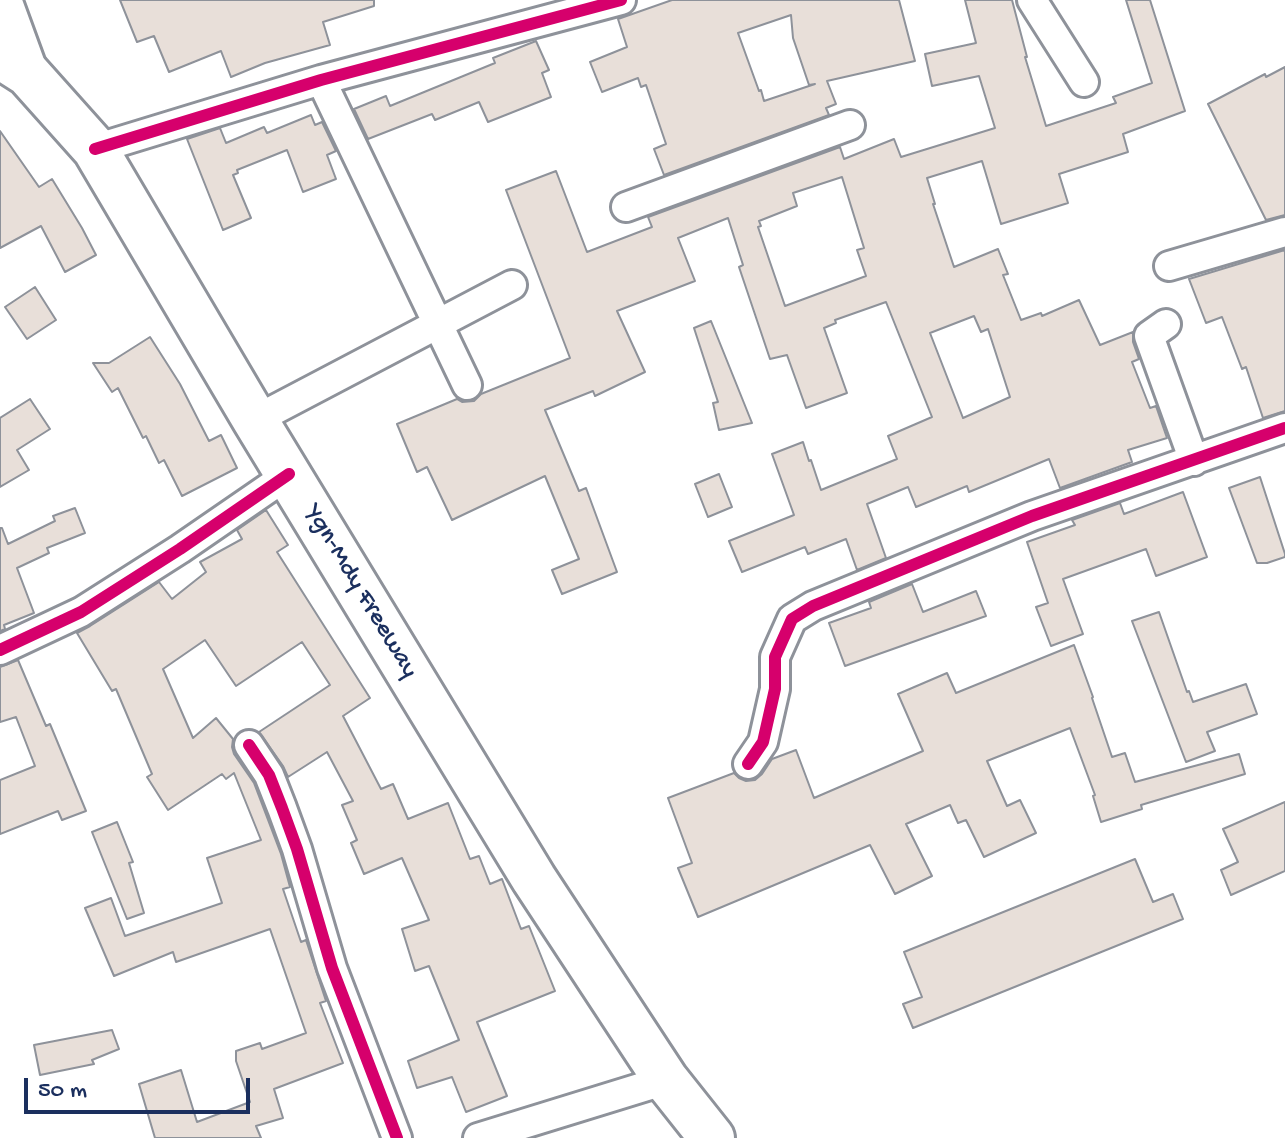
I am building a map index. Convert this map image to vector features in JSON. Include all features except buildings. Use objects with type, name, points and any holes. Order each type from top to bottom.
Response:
[{"type":"main road","name":"Ygn-Mdy Freeway","points":[[14,65],[95,149],[255,420],[534,879],[666,1080],[712,1138]]},
{"type":"street","points":[[1,0],[14,65]]},
{"type":"street","points":[[95,149],[321,80],[621,0]]},
{"type":"street","points":[[1032,0],[1084,82]]},
{"type":"street","points":[[321,80],[467,385]]},
{"type":"street","points":[[626,207],[850,125]]},
{"type":"street","points":[[1169,266],[1285,232]]},
{"type":"street","points":[[255,420],[512,285]]},
{"type":"street","points":[[1166,324],[1149,336],[1194,461]]},
{"type":"street","points":[[748,764],[763,742],[775,689],[775,657],[792,619],[813,606],[1032,516],[1285,428]]},
{"type":"street","points":[[0,650],[81,612],[289,474]]},
{"type":"street","points":[[249,745],[269,775],[282,808],[332,968],[397,1138]]},
{"type":"street","points":[[478,1138],[666,1080]]},
{"type":"cycle path","points":[[95,149],[321,80],[621,0]]},
{"type":"cycle path","points":[[748,764],[763,742],[775,689],[775,657],[792,619],[813,606],[1032,516],[1285,428]]},
{"type":"cycle path","points":[[0,650],[81,612],[289,474]]},
{"type":"cycle path","points":[[249,745],[269,775],[282,808],[332,968],[397,1138]]}]
